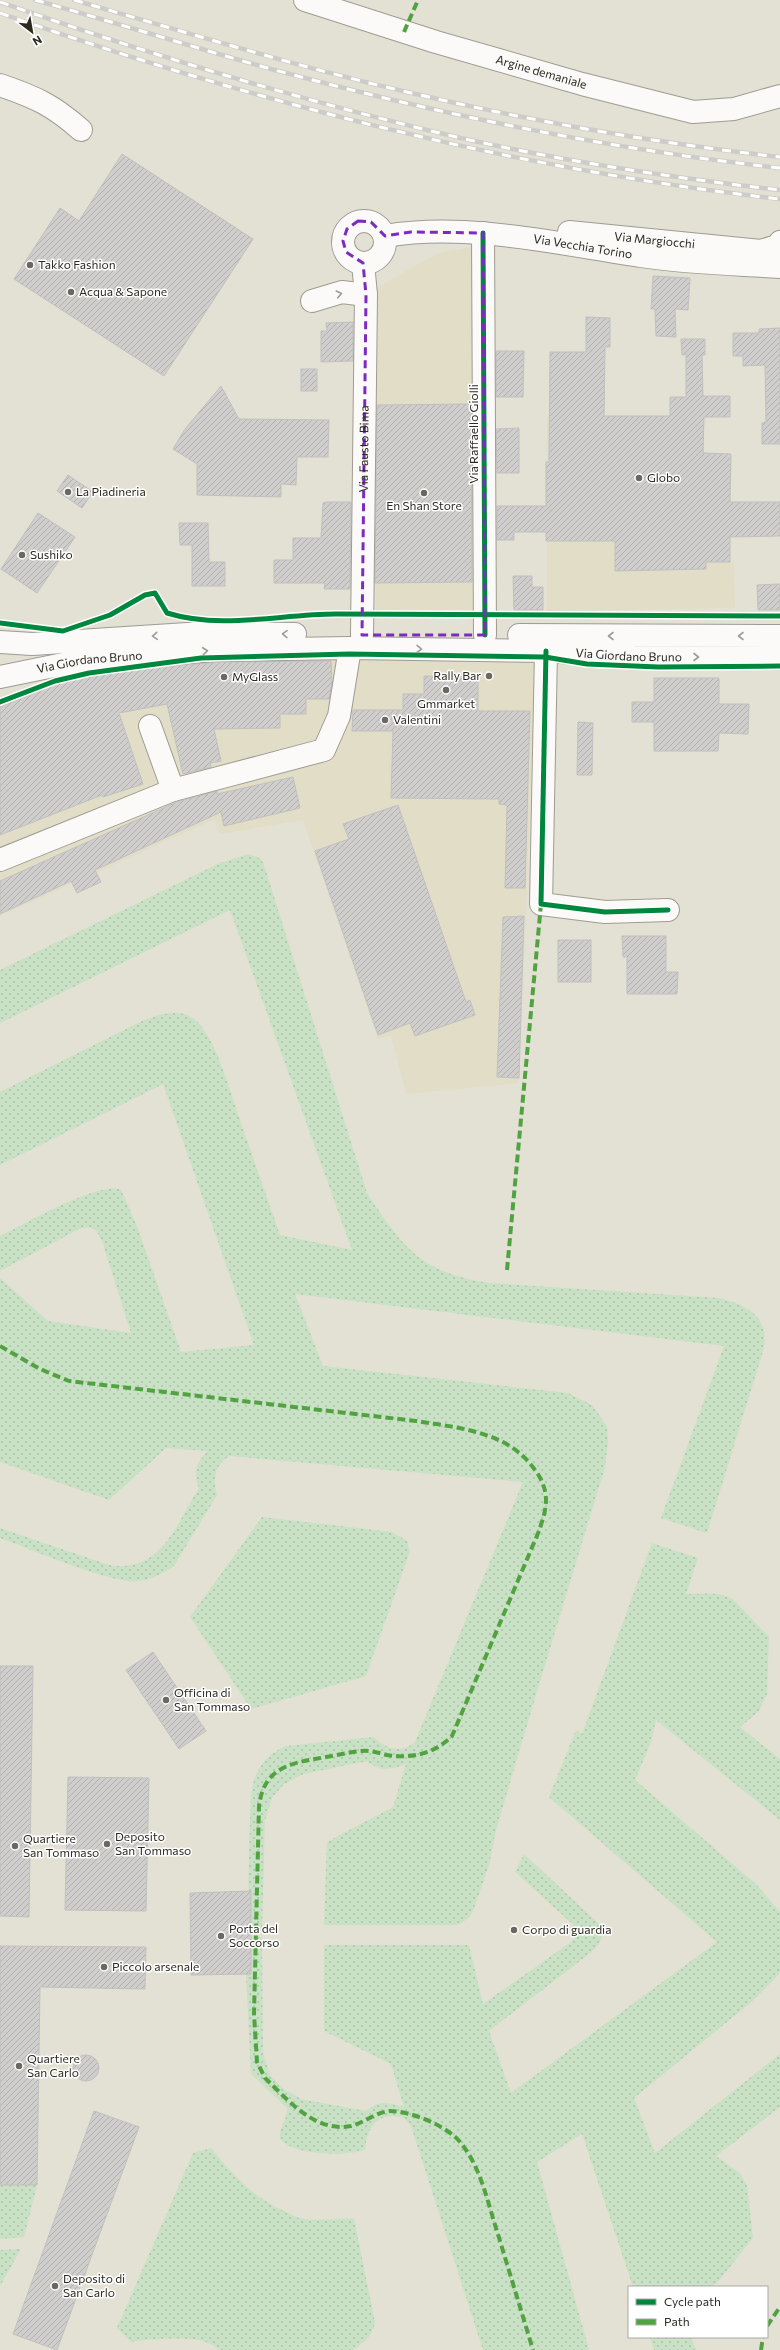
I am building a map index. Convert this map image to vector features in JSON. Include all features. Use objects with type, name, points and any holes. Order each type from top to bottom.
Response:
[{"type":"street","name":"Argine demaniale","points":[[305,0],[436,42],[582,84],[693,112],[734,109],[780,96]]},
{"type":"street","points":[[0,85],[30,94],[50,105],[81,130]]},
{"type":"street","points":[[358,221],[371,222],[382,230],[386,243],[381,255],[376,260],[363,263],[354,260],[346,252],[343,241],[347,229],[358,221]]},
{"type":"street","name":"Via Margiocchi","points":[[528,238],[543,230],[635,237],[761,251],[776,246],[780,242]]},
{"type":"street","name":"Via Vecchia Torino","points":[[385,236],[411,232],[483,233],[528,238],[643,257],[780,267]]},
{"type":"street","name":"Via Raffaello Giolli","points":[[483,233],[485,635]]},
{"type":"street","name":"Via Fausto Bima","points":[[173,790],[324,750],[339,716],[356,641],[366,295],[363,263]]},
{"type":"street","points":[[312,301],[342,292],[366,295]]},
{"type":"street","name":"Via Giordano Bruno","points":[[0,642],[32,644],[203,633],[546,650],[634,657],[780,658]]},
{"type":"street","name":"Via Giordano Bruno","points":[[0,677],[82,660],[356,641],[485,635],[780,636]]},
{"type":"street","points":[[546,650],[541,904],[605,912],[668,910]]},
{"type":"street","points":[[0,860],[173,790],[150,726]]},
{"type":"highlighted area","points":[[358,221],[371,222],[385,236],[411,232],[483,233],[485,635],[362,635],[366,295],[363,263],[346,252],[343,241],[347,229]]},
{"type":"shaded area","points":[[472,247],[473,610],[376,611],[374,289],[439,253]]},
{"type":"shaded area","name":"Globo","points":[[604,351],[605,416],[704,417],[704,453],[731,454],[730,562],[734,563],[735,608],[547,611],[547,417],[549,417],[550,352]]},
{"type":"shaded area","points":[[304,656],[536,658],[519,1083],[406,1094],[391,1036],[378,1039],[303,820],[221,834],[218,831],[215,819],[0,916],[0,705],[57,682],[188,661]]},
{"type":"green space","points":[[249,854],[261,859],[264,865],[367,1193],[392,1229],[416,1255],[446,1272],[489,1283],[719,1298],[748,1309],[755,1315],[764,1330],[765,1340],[763,1351],[707,1533],[661,1518],[724,1346],[295,1294],[323,1366],[568,1393],[592,1405],[607,1426],[608,1442],[605,1467],[496,1830],[489,1865],[473,1911],[469,1918],[458,1925],[324,1925],[327,1842],[393,1807],[406,1764],[395,1768],[386,1769],[376,1767],[367,1761],[303,1774],[283,1785],[272,1798],[265,1820],[262,1931],[251,1931],[249,1876],[252,1791],[256,1775],[265,1761],[276,1751],[286,1746],[374,1737],[383,1745],[400,1749],[410,1746],[415,1742],[523,1482],[230,1456],[221,1463],[216,1472],[215,1484],[217,1495],[174,1566],[149,1579],[140,1581],[127,1581],[111,1578],[71,1565],[0,1538],[0,1528],[109,1565],[127,1566],[142,1562],[155,1554],[174,1531],[199,1488],[196,1478],[197,1468],[201,1459],[208,1451],[166,1448],[109,1500],[0,1462],[0,1278],[48,1321],[131,1333],[102,1241],[96,1230],[88,1227],[79,1229],[0,1271],[0,1236],[80,1197],[97,1191],[111,1189],[121,1190],[137,1226],[181,1352],[254,1345],[163,1084],[0,1165],[0,1092],[142,1021],[168,1013],[182,1013],[188,1015],[202,1027],[209,1038],[222,1066],[280,1235],[352,1250],[230,910],[0,1023],[0,970],[220,863]]},
{"type":"green space","points":[[262,1517],[392,1532],[407,1541],[410,1551],[366,1676],[251,1709],[190,1617]]},
{"type":"green space","points":[[652,1543],[698,1558],[686,1594],[716,1594],[733,1599],[769,1637],[767,1694],[759,1711],[740,1727],[780,1759],[780,1820],[656,1720],[651,1742],[635,1780],[757,1885],[780,1912],[780,1973],[755,1999],[634,2098],[655,2153],[780,2054],[780,2107],[716,2156],[740,2173],[747,2186],[753,2238],[717,2283],[712,2286],[633,2286],[582,2134],[537,2162],[589,2350],[483,2350],[411,2126],[404,2118],[395,2116],[380,2119],[371,2128],[368,2134],[365,2150],[356,2152],[333,2154],[308,2152],[287,2145],[280,2139],[280,2131],[286,2116],[287,2108],[251,2074],[246,1974],[251,1974],[251,1937],[262,1937],[263,2053],[270,2075],[282,2088],[301,2099],[366,2111],[375,2105],[384,2103],[404,2107],[391,2064],[324,2031],[324,1945],[469,1945],[483,2004],[571,1942],[578,1933],[577,1928],[515,1872],[524,1854],[599,1924],[602,1937],[596,1947],[589,1954],[489,2031],[511,2093],[717,1942],[549,1797],[576,1730],[582,1734]]},
{"type":"green space","points":[[211,2148],[243,2184],[261,2198],[292,2215],[299,2218],[313,2220],[354,2219],[375,2322],[372,2332],[367,2339],[353,2350],[220,2350],[206,2342],[190,2339],[158,2339],[131,2342],[117,2328],[193,2153]]},
{"type":"green space","points":[[0,2185],[37,2185],[24,2237],[0,2239]]},
{"type":"green space","points":[[21,2249],[0,2286],[0,2250]]},
{"type":"green space","points":[[650,2338],[691,2338],[696,2350],[654,2350]]},
{"type":"building","points":[[122,154],[253,239],[164,376],[14,279],[60,208],[79,221]]},
{"type":"building","points":[[653,276],[690,278],[688,310],[675,309],[676,337],[656,336],[655,309],[651,309]]},
{"type":"building","name":"Globo","points":[[586,317],[610,318],[610,347],[605,347],[604,416],[670,416],[670,397],[686,397],[686,354],[682,355],[681,339],[705,339],[705,355],[702,355],[703,396],[730,396],[730,417],[704,417],[703,453],[731,454],[730,502],[780,502],[780,536],[730,537],[730,562],[706,562],[706,569],[615,571],[615,541],[546,541],[546,532],[514,532],[514,540],[497,540],[497,506],[546,506],[546,462],[549,462],[550,352],[586,352]]},
{"type":"building","points":[[353,322],[353,361],[321,362],[321,331],[327,331],[326,323]]},
{"type":"building","points":[[780,328],[780,444],[762,444],[762,423],[766,422],[765,365],[743,366],[743,356],[733,356],[733,333],[759,333],[759,329]]},
{"type":"building","points":[[496,351],[524,351],[523,397],[496,397]]},
{"type":"building","points":[[301,369],[317,369],[317,391],[301,391]]},
{"type":"building","points":[[221,386],[239,419],[329,420],[328,457],[297,457],[296,485],[281,484],[281,497],[197,495],[197,464],[173,449],[185,429]]},
{"type":"building","name":"En Shan Store","points":[[471,404],[472,582],[375,583],[377,405]]},
{"type":"building","points":[[519,428],[519,473],[497,473],[496,429]]},
{"type":"building","points":[[68,475],[93,492],[82,508],[57,491]]},
{"type":"building","points":[[351,502],[350,589],[324,589],[325,583],[274,583],[274,560],[293,560],[293,538],[321,538],[323,503]]},
{"type":"building","points":[[38,513],[75,537],[37,593],[1,569]]},
{"type":"building","points":[[179,523],[208,523],[209,562],[225,562],[225,586],[192,586],[192,545],[180,545]]},
{"type":"building","points":[[513,576],[532,576],[532,587],[543,587],[543,610],[514,610]]},
{"type":"building","points":[[780,584],[780,610],[758,610],[757,585]]},
{"type":"building","points":[[331,661],[332,684],[329,699],[306,699],[306,714],[280,714],[280,728],[214,729],[221,761],[210,763],[211,767],[183,774],[167,704],[119,713],[143,784],[103,797],[102,795],[0,835],[0,707],[59,683],[58,682],[149,668],[217,662]]},
{"type":"building","points":[[424,676],[478,677],[478,711],[530,711],[525,888],[505,888],[507,805],[499,804],[499,799],[391,798],[393,731],[352,731],[353,710],[403,710],[403,694],[424,694]]},
{"type":"building","points":[[654,678],[719,678],[719,704],[749,704],[748,734],[719,733],[718,751],[654,751],[654,722],[632,722],[632,702],[654,702]]},
{"type":"building","points":[[578,722],[593,723],[592,775],[577,775]]},
{"type":"building","points":[[293,777],[300,808],[224,826],[221,812],[95,870],[101,882],[77,893],[71,881],[0,914],[0,881],[177,802],[217,791],[217,794]]},
{"type":"building","points":[[398,805],[466,1002],[470,1000],[475,1015],[415,1036],[410,1023],[378,1035],[315,851],[349,839],[343,824]]},
{"type":"building","points":[[524,916],[519,1078],[497,1077],[503,917]]},
{"type":"building","points":[[622,936],[666,936],[666,972],[678,972],[677,994],[627,994],[627,957],[623,957]]},
{"type":"building","points":[[558,940],[591,940],[591,982],[558,982]]},
{"type":"building","name":"Officina di San Tommaso","points":[[153,1652],[206,1731],[179,1749],[126,1670]]},
{"type":"building","name":"Quartiere San Tommaso","points":[[0,1666],[33,1666],[29,1917],[0,1916]]},
{"type":"building","name":"Deposito San Tommaso","points":[[68,1777],[149,1778],[146,1911],[65,1910]]},
{"type":"building","name":"Porta del Soccorso","points":[[251,1891],[251,1974],[191,1975],[190,1893]]},
{"type":"building","name":"Quartiere San Carlo","points":[[0,1946],[146,1947],[145,1989],[40,1987],[37,2185],[0,2185]]},
{"type":"building","points":[[86,2055],[95,2059],[99,2068],[95,2077],[86,2081],[77,2077],[73,2068],[77,2059]]},
{"type":"building","points":[[94,2111],[139,2127],[57,2350],[13,2334]]},
{"type":"railway","points":[[35,0],[271,69],[396,101],[587,140],[651,151],[780,168]]},
{"type":"railway","points":[[74,0],[282,60],[453,103],[546,122],[639,138],[780,157]]},
{"type":"railway","points":[[0,2],[114,41],[231,77],[406,125],[465,139],[582,162],[661,175],[780,190]]},
{"type":"railway","points":[[0,13],[191,75],[288,103],[385,128],[581,170],[680,186],[780,199]]},
{"type":"marked path","points":[[404,32],[418,0]]},
{"type":"marked path","points":[[507,1270],[541,904]]},
{"type":"marked path","points":[[0,1346],[40,1369],[69,1381],[416,1421],[465,1429],[497,1439],[511,1447],[524,1457],[541,1479],[546,1494],[546,1504],[539,1531],[452,1736],[438,1747],[422,1754],[396,1756],[365,1751],[302,1762],[291,1765],[273,1774],[267,1782],[262,1793],[259,1806],[254,2014],[257,2062],[265,2078],[293,2105],[314,2120],[326,2125],[338,2127],[351,2126],[385,2112],[399,2112],[428,2120],[447,2130],[460,2142],[473,2162],[483,2185],[533,2350]]},
{"type":"marked path","points":[[768,2325],[780,2307]]},
{"type":"marked path","points":[[761,2350],[763,2338]]},
{"type":"cycle path","points":[[483,233],[485,635]]},
{"type":"cycle path","points":[[0,623],[63,631],[110,615],[145,595],[155,593],[167,613],[188,618],[230,621],[336,614],[780,616]]},
{"type":"cycle path","points":[[546,651],[541,904],[605,912],[668,910]]},
{"type":"cycle path","points":[[0,702],[55,681],[89,673],[201,658],[349,654],[545,657],[587,664],[658,667],[780,666]]},
{"type":"place","name":"Takko Fashion","points":[[30,265]]},
{"type":"place","name":"Acqua & Sapone","points":[[71,292]]},
{"type":"place","name":"Globo","points":[[639,478]]},
{"type":"place","name":"La Piadineria","points":[[68,492]]},
{"type":"place","name":"En Shan Store","points":[[424,493]]},
{"type":"place","name":"Sushiko","points":[[22,555]]},
{"type":"place","name":"Rally Bar","points":[[489,676]]},
{"type":"place","name":"MyGlass","points":[[224,677]]},
{"type":"place","name":"Gmmarket","points":[[446,690]]},
{"type":"place","name":"Valentini","points":[[385,720]]},
{"type":"place","name":"Officina di San Tommaso","points":[[166,1700]]},
{"type":"place","name":"Deposito San Tommaso","points":[[107,1844]]},
{"type":"place","name":"Quartiere San Tommaso","points":[[15,1846]]},
{"type":"place","name":"Corpo di guardia","points":[[514,1930]]},
{"type":"place","name":"Porta del Soccorso","points":[[221,1936]]},
{"type":"place","name":"Piccolo arsenale","points":[[104,1967]]},
{"type":"place","name":"Quartiere San Carlo","points":[[19,2066]]},
{"type":"place","name":"Deposito di San Carlo","points":[[55,2286]]}]
